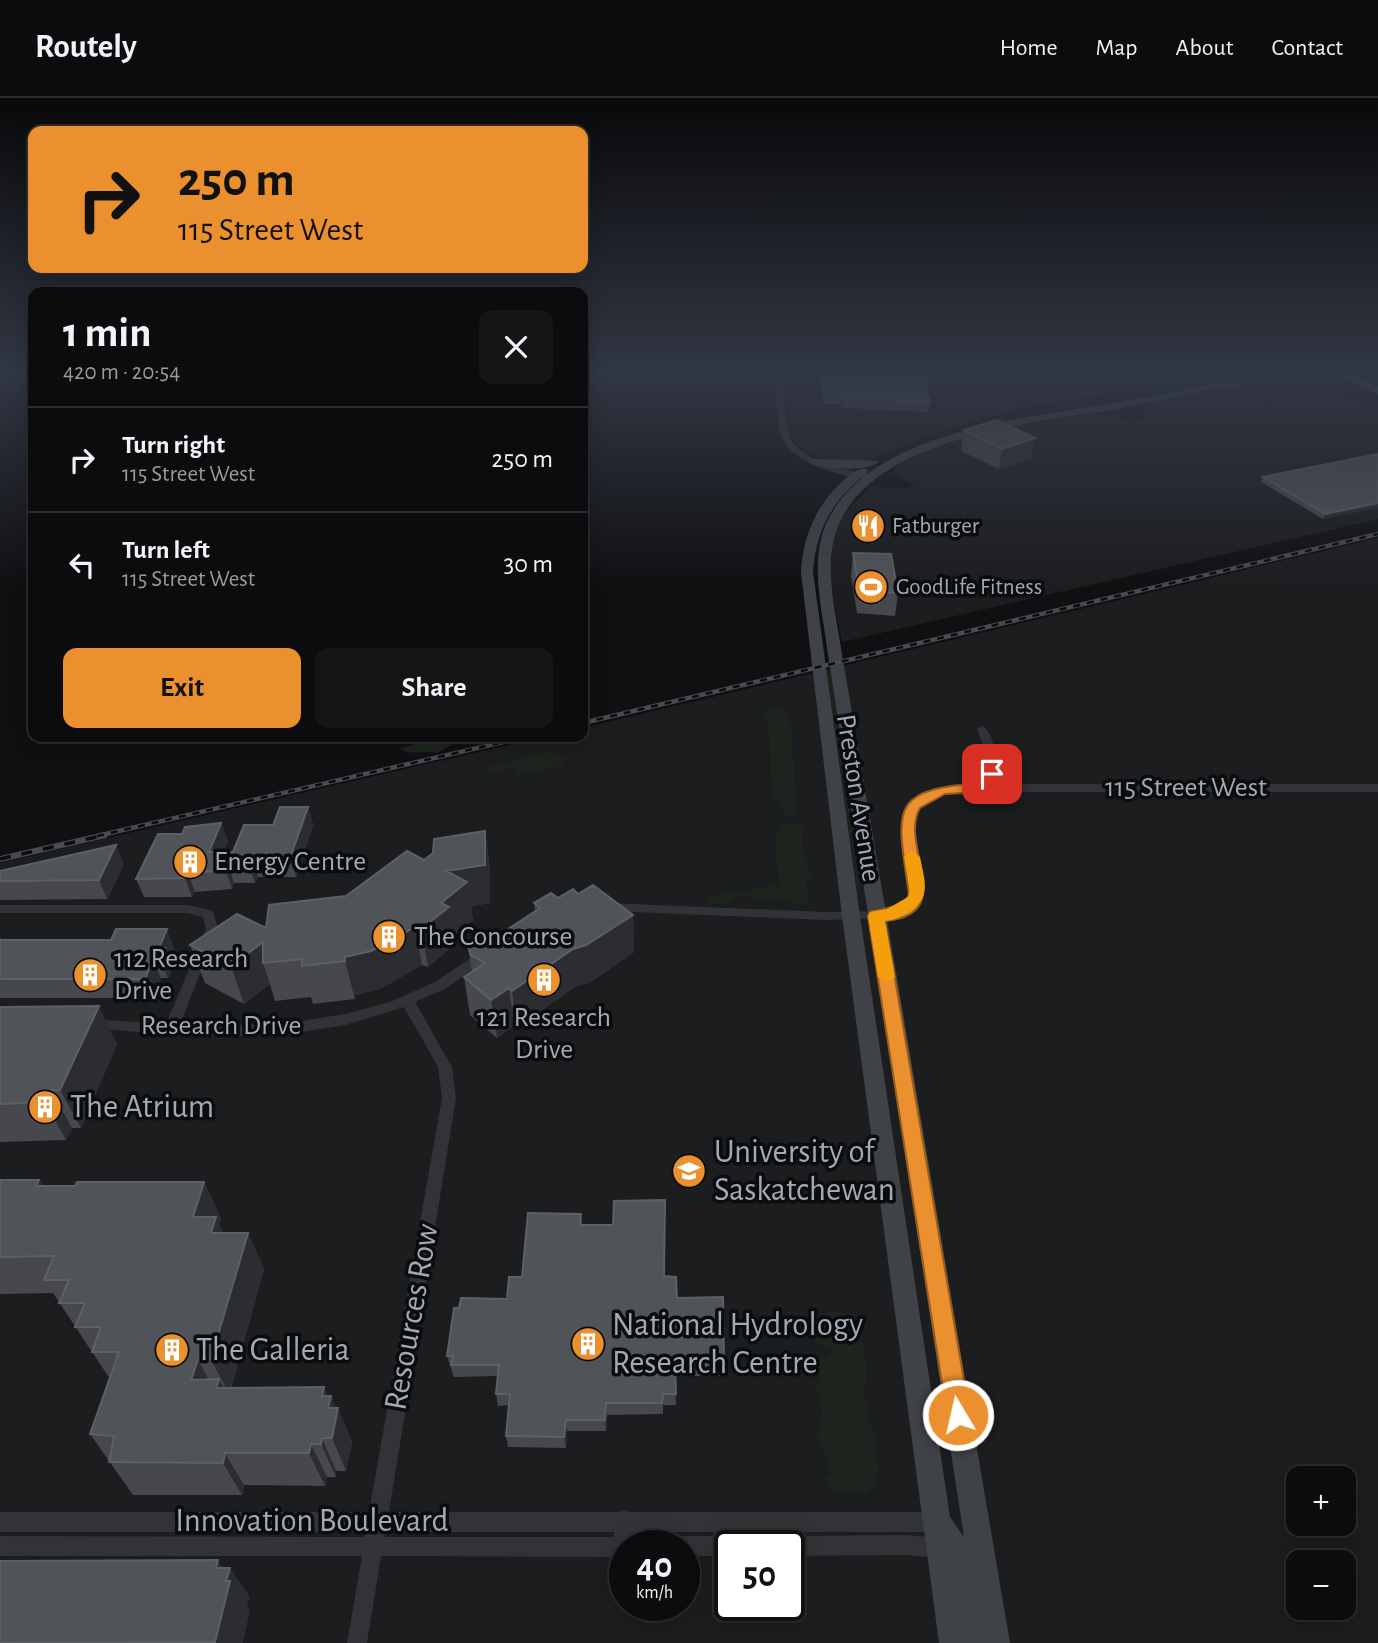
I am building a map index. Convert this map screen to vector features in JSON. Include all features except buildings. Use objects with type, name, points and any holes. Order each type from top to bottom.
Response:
[{"type":"main road","name":"Preston Avenue","points":[[916,443],[879,461],[865,476],[835,519],[827,544],[824,572],[876,916],[995,1643]]},
{"type":"main road","name":"Preston Avenue","points":[[941,443],[909,455],[841,489],[815,528],[808,554],[807,572],[851,916],[954,1643]]},
{"type":"main road","points":[[815,462],[851,465],[879,461]]},
{"type":"main road","points":[[815,462],[838,477],[841,489]]},
{"type":"main road","points":[[938,1535],[955,1543],[960,1555],[979,1643]]},
{"type":"street","points":[[789,443],[794,450],[815,462],[865,476]]},
{"type":"street","points":[[982,729],[989,748],[995,787]]},
{"type":"street","name":"115 Street West","points":[[876,916],[891,915],[912,904],[917,895],[907,827],[908,815],[915,805],[942,790],[995,787],[1378,788]]},
{"type":"street","points":[[595,907],[876,916]]},
{"type":"street","points":[[0,909],[188,909],[209,914],[212,929],[171,1028]]},
{"type":"street","name":"Research Drive","points":[[82,1023],[222,1032],[301,1029],[370,1013],[407,1000],[459,974],[493,949]]},
{"type":"street","name":"Resources Row","points":[[357,1643],[449,1098],[445,1066],[407,1000]]},
{"type":"street","name":"Innovation Boulevard","points":[[0,1522],[624,1520],[938,1535]]},
{"type":"street","name":"Innovation Boulevard","points":[[624,1520],[624,1530]]},
{"type":"street","points":[[805,1545],[938,1535]]},
{"type":"street","name":"Innovation Boulevard","points":[[0,1546],[609,1547]]},
{"type":"shaded area","points":[[796,443],[910,443],[865,462],[826,461],[807,453]]},
{"type":"shaded area","points":[[1378,443],[1378,519],[842,642],[830,583],[833,537],[843,515],[871,486],[908,489],[913,484],[894,475],[895,466],[939,444]]},
{"type":"shaded area","name":"University of Saskatchewan","points":[[1378,538],[1378,1643],[0,1643],[0,863],[521,742],[588,742],[588,727]]},
{"type":"shaded area","points":[[830,669],[863,880],[858,894],[826,670]]},
{"type":"shaded area","points":[[770,709],[782,709],[791,723],[797,816],[789,816],[779,806],[774,794],[769,740],[763,714]]},
{"type":"shaded area","points":[[422,742],[465,743],[454,743],[437,753],[399,749]]},
{"type":"shaded area","points":[[548,751],[564,759],[564,763],[547,769],[519,773],[515,767],[488,774],[486,770],[506,762]]},
{"type":"shaded area","points":[[779,825],[799,825],[803,828],[801,841],[811,874],[806,884],[809,904],[746,897],[737,897],[729,904],[713,904],[707,900],[709,896],[779,885],[775,842]]},
{"type":"shaded area","points":[[826,1312],[855,1315],[863,1345],[867,1376],[864,1396],[870,1426],[877,1434],[875,1446],[879,1473],[869,1494],[833,1494],[825,1480],[832,1473],[816,1432],[821,1410],[815,1388],[820,1377],[813,1357],[827,1356],[831,1350],[813,1341],[809,1325],[821,1323]]},
{"type":"railway","points":[[588,722],[1378,534]]},
{"type":"railway","points":[[97,836],[503,742]]},
{"type":"railway","points":[[0,859],[105,835]]},
{"type":"slow traffic","points":[[886,977],[876,916],[891,915],[915,900],[918,890],[912,857]]},
{"type":"place","name":"Fatburger","points":[[868,526]]},
{"type":"place","name":"GoodLife Fitness","points":[[871,587]]},
{"type":"place","name":"Energy Centre","points":[[190,862]]},
{"type":"place","name":"The Concourse","points":[[389,937]]},
{"type":"place","name":"112 Research Drive","points":[[90,975]]},
{"type":"place","name":"121 Research Drive","points":[[544,980]]},
{"type":"place","name":"The Atrium","points":[[45,1107]]},
{"type":"place","name":"University of Saskatchewan","points":[[689,1171]]},
{"type":"place","name":"National Hydrology Research Centre","points":[[588,1344]]},
{"type":"place","name":"The Galleria","points":[[172,1350]]},
{"type":"route","points":[[958,1415],[876,916],[891,915],[912,904],[917,895],[907,827],[908,815],[915,805],[933,792],[960,787],[995,787],[992,774]]}]
